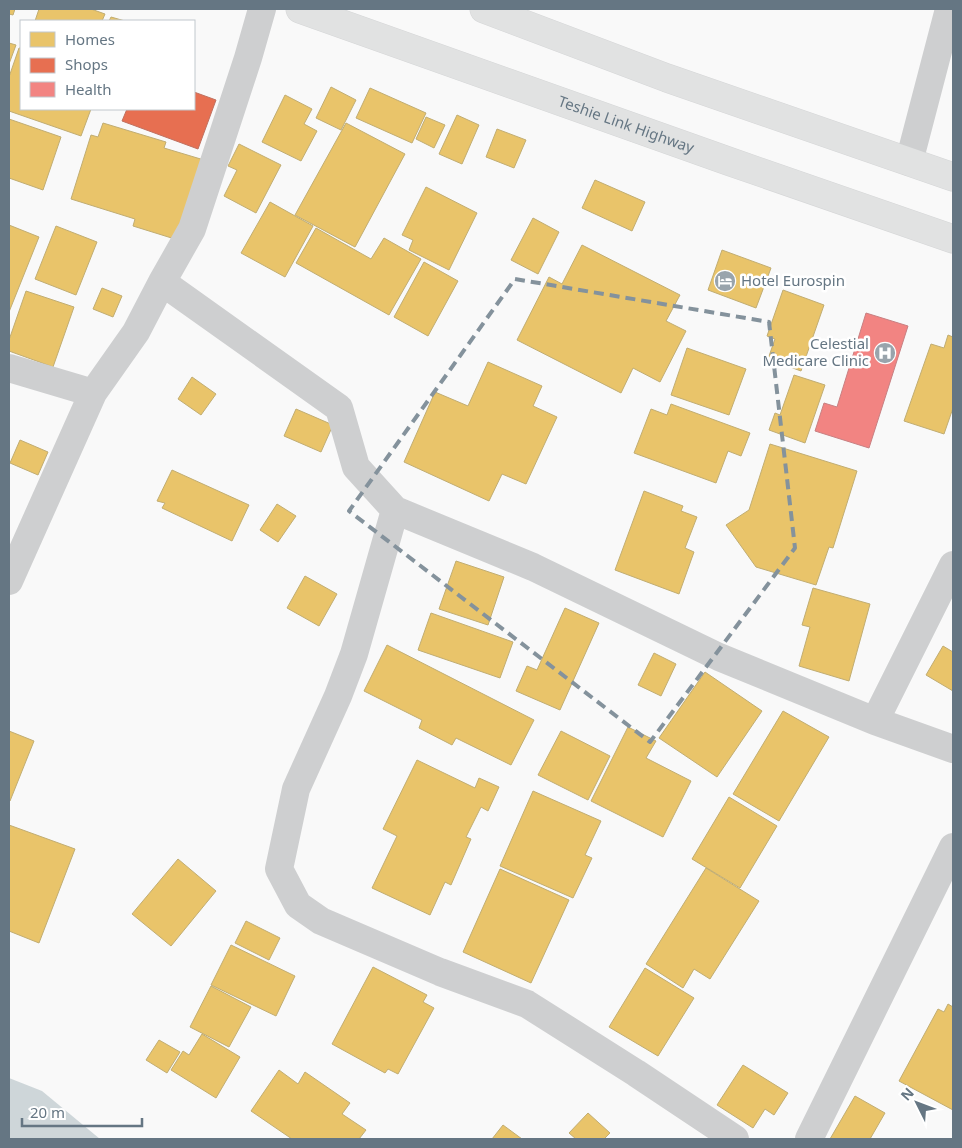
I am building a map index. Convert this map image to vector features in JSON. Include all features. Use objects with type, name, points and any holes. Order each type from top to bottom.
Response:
[{"type":"main road","name":"Teshie Link Highway","points":[[300,9],[953,239]]},
{"type":"main road","points":[[484,9],[667,78],[953,178]]},
{"type":"street","points":[[9,581],[93,393],[136,332],[192,229],[248,58],[262,9]]},
{"type":"street","points":[[909,162],[949,9]]},
{"type":"street","points":[[162,282],[339,408],[356,466],[395,510],[533,567],[720,658],[875,721],[953,749]]},
{"type":"street","points":[[9,368],[93,393]]},
{"type":"street","points":[[395,510],[354,654],[338,696],[296,789],[279,869],[298,905],[322,921],[440,972],[527,1004],[636,1072],[735,1139]]},
{"type":"street","points":[[875,721],[953,565]]},
{"type":"street","points":[[809,1139],[953,847]]},
{"type":"highlighted area","points":[[515,279],[769,322],[795,548],[650,742],[349,511]]},
{"type":"shaded area","points":[[9,1078],[42,1091],[100,1139],[9,1139]]},
{"type":"building: Homes","points":[[9,9],[15,9],[13,15],[9,14]]},
{"type":"building: Homes","points":[[39,9],[91,9],[105,14],[102,20],[35,20]]},
{"type":"building: Homes","points":[[111,17],[122,20],[110,20]]},
{"type":"building: Homes","points":[[9,43],[16,45],[9,64]]},
{"type":"building: Homes","points":[[20,48],[20,110],[91,110],[81,136],[9,111],[9,77]]},
{"type":"building: Homes","points":[[331,87],[356,100],[341,130],[316,118]]},
{"type":"building: Homes","points":[[370,88],[426,113],[412,143],[356,118]]},
{"type":"building: Homes","points":[[285,95],[312,109],[304,124],[317,131],[301,161],[262,142]]},
{"type":"building: Homes","points":[[457,115],[479,125],[462,164],[439,154]]},
{"type":"building: Homes","points":[[426,117],[445,125],[434,148],[416,139]]},
{"type":"building: Homes","points":[[9,119],[61,137],[43,190],[9,178]]},
{"type":"building: Homes","points":[[103,123],[166,142],[164,148],[204,160],[178,240],[133,226],[135,219],[71,199],[91,135],[98,137]]},
{"type":"building: Homes","points":[[346,123],[405,154],[355,247],[295,215]]},
{"type":"building: Homes","points":[[497,129],[526,140],[514,168],[486,157]]},
{"type":"building: Homes","points":[[239,144],[281,165],[256,213],[224,196],[237,170],[228,166]]},
{"type":"building: Homes","points":[[595,180],[645,202],[632,231],[582,208]]},
{"type":"building: Homes","points":[[426,187],[477,213],[449,270],[409,250],[413,240],[402,235]]},
{"type":"building: Homes","points":[[270,202],[313,226],[285,277],[241,253]]},
{"type":"building: Homes","points":[[533,218],[559,232],[538,274],[511,260]]},
{"type":"building: Homes","points":[[9,225],[39,237],[9,312]]},
{"type":"building: Homes","points":[[56,226],[97,242],[76,295],[35,279]]},
{"type":"building: Homes","points":[[316,228],[371,259],[384,238],[421,259],[389,315],[296,263]]},
{"type":"building: Homes","points":[[582,245],[680,295],[666,321],[686,331],[660,382],[633,368],[621,393],[517,340],[549,277],[562,284]]},
{"type":"building: Homes","points":[[722,250],[771,268],[756,308],[708,290]]},
{"type":"building: Homes","points":[[424,262],[458,281],[428,336],[394,317]]},
{"type":"building: Homes","points":[[102,288],[122,296],[113,317],[93,309]]},
{"type":"building: Homes","points":[[783,290],[824,305],[801,371],[768,359],[775,339],[767,336]]},
{"type":"building: Homes","points":[[26,291],[74,307],[53,367],[9,351],[9,340]]},
{"type":"building: Homes","points":[[948,335],[953,337],[953,408],[944,434],[904,421],[931,344],[944,348]]},
{"type":"building: Homes","points":[[687,348],[746,369],[729,415],[671,395]]},
{"type":"building: Homes","points":[[488,362],[542,386],[533,406],[557,417],[526,484],[502,474],[489,501],[404,462],[435,392],[468,406]]},
{"type":"building: Homes","points":[[794,375],[825,385],[805,443],[769,430],[775,413],[780,415]]},
{"type":"building: Homes","points":[[192,377],[216,394],[201,415],[178,399]]},
{"type":"building: Homes","points":[[671,404],[750,433],[741,456],[728,451],[716,483],[634,453],[651,409],[667,415]]},
{"type":"building: Homes","points":[[296,409],[333,425],[321,452],[284,436]]},
{"type":"building: Homes","points":[[20,440],[48,452],[38,475],[10,463]]},
{"type":"building: Homes","points":[[770,444],[857,471],[833,548],[829,547],[816,585],[756,567],[726,525],[749,510]]},
{"type":"building: Homes","points":[[172,470],[249,505],[232,541],[162,508],[165,503],[157,501]]},
{"type":"building: Homes","points":[[644,491],[683,506],[681,511],[697,517],[685,548],[694,552],[679,594],[615,570]]},
{"type":"building: Homes","points":[[277,504],[296,516],[278,542],[260,530]]},
{"type":"building: Homes","points":[[456,561],[504,577],[488,625],[439,609]]},
{"type":"building: Homes","points":[[305,576],[337,594],[319,626],[287,608]]},
{"type":"building: Homes","points":[[813,588],[870,604],[849,681],[799,666],[810,627],[802,625]]},
{"type":"building: Homes","points":[[565,608],[599,623],[560,710],[516,691],[527,666],[537,670]]},
{"type":"building: Homes","points":[[431,613],[513,642],[500,678],[418,650]]},
{"type":"building: Homes","points":[[387,645],[534,720],[511,765],[456,738],[452,745],[419,728],[422,720],[364,691]]},
{"type":"building: Homes","points":[[943,646],[953,652],[953,691],[926,675]]},
{"type":"building: Homes","points":[[654,653],[676,664],[661,696],[638,685]]},
{"type":"building: Homes","points":[[705,672],[762,711],[717,777],[659,738]]},
{"type":"building: Homes","points":[[783,711],[829,737],[779,821],[733,794]]},
{"type":"building: Homes","points":[[628,727],[656,741],[646,758],[691,781],[663,837],[591,801]]},
{"type":"building: Homes","points":[[9,731],[34,741],[10,801],[9,800]]},
{"type":"building: Homes","points":[[561,731],[610,756],[588,800],[538,775]]},
{"type":"building: Homes","points":[[417,760],[475,788],[479,778],[499,787],[488,811],[481,807],[466,837],[471,839],[451,885],[445,882],[430,915],[372,888],[397,836],[383,829]]},
{"type":"building: Homes","points":[[533,791],[601,821],[585,855],[592,858],[573,898],[500,866]]},
{"type":"building: Homes","points":[[729,797],[777,826],[740,888],[692,859]]},
{"type":"building: Homes","points":[[9,825],[75,849],[39,943],[9,931]]},
{"type":"building: Homes","points":[[178,859],[216,891],[171,946],[132,914]]},
{"type":"building: Homes","points":[[706,868],[759,901],[710,979],[694,969],[683,988],[646,964]]},
{"type":"building: Homes","points":[[500,869],[569,900],[531,983],[463,952]]},
{"type":"building: Homes","points":[[246,921],[280,938],[269,960],[235,943]]},
{"type":"building: Homes","points":[[231,945],[295,976],[276,1016],[211,985]]},
{"type":"building: Homes","points":[[373,967],[427,995],[423,1002],[434,1008],[398,1074],[388,1069],[385,1073],[332,1044]]},
{"type":"building: Homes","points":[[645,968],[694,998],[658,1056],[609,1027]]},
{"type":"building: Homes","points":[[211,986],[251,1007],[229,1047],[190,1027]]},
{"type":"building: Homes","points":[[948,1004],[953,1007],[953,1110],[899,1081],[938,1009],[944,1012]]},
{"type":"building: Homes","points":[[202,1034],[240,1057],[216,1098],[171,1070],[183,1051],[189,1055]]},
{"type":"building: Homes","points":[[159,1040],[180,1052],[167,1073],[146,1060]]},
{"type":"building: Homes","points":[[743,1065],[788,1093],[774,1115],[765,1109],[753,1128],[717,1105]]},
{"type":"building: Homes","points":[[279,1070],[298,1084],[305,1072],[350,1103],[342,1114],[366,1130],[359,1139],[292,1139],[251,1111]]},
{"type":"building: Homes","points":[[855,1096],[885,1113],[870,1139],[830,1139]]},
{"type":"building: Homes","points":[[588,1113],[610,1133],[604,1139],[576,1139],[569,1133]]},
{"type":"building: Homes","points":[[503,1125],[522,1139],[492,1139]]},
{"type":"building: Shops","points":[[195,92],[216,100],[198,149],[122,121],[127,110],[195,110]]},
{"type":"building: Health","points":[[866,313],[908,326],[869,448],[815,431],[824,403],[837,407]]},
{"type":"place","name":"Hotel Eurospin","points":[[725,281]]},
{"type":"place","name":"Celestial Medicare Clinic","points":[[885,353]]}]
